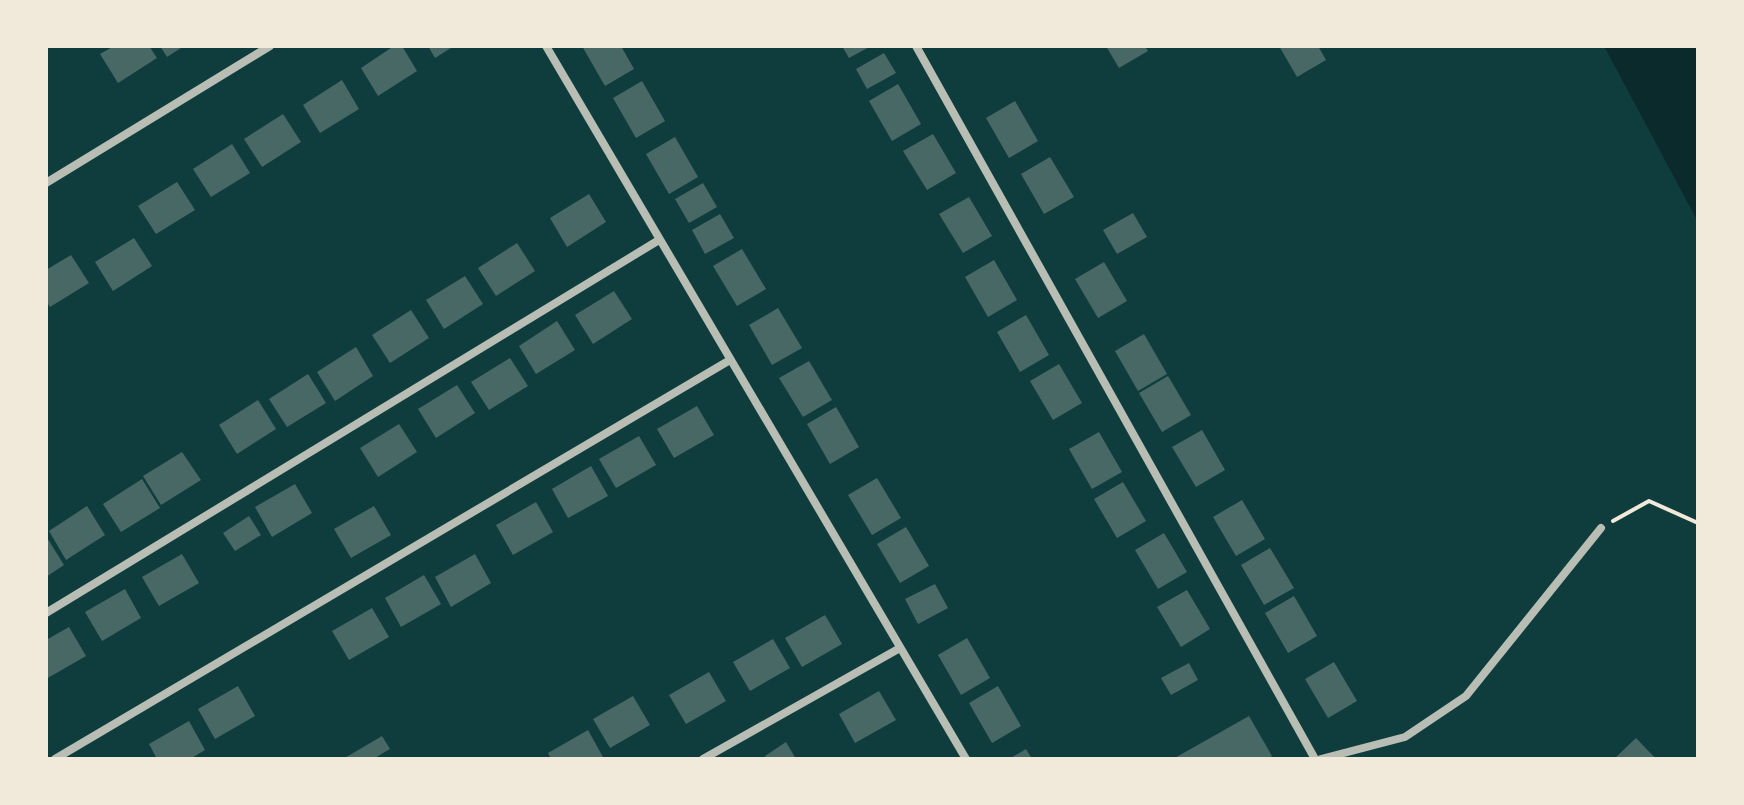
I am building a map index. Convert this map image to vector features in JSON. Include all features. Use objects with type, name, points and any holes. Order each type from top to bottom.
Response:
[{"type":"street","points":[[46,183],[270,46]]},
{"type":"street","points":[[546,46],[966,759]]},
{"type":"street","points":[[916,46],[1318,759],[1405,737],[1466,696],[1601,528]]},
{"type":"street","points":[[46,613],[659,240]]},
{"type":"street","points":[[55,759],[730,360]]},
{"type":"street","points":[[703,759],[900,648]]},
{"type":"path","points":[[1601,528],[1649,501],[1698,523]]},
{"type":"water","points":[[1604,46],[1698,46],[1698,222]]},
{"type":"building","points":[[114,46],[149,46],[157,58],[118,83],[100,54]]},
{"type":"building","points":[[160,46],[184,46],[167,57]]},
{"type":"building","points":[[394,46],[402,46],[417,71],[378,96],[361,68]]},
{"type":"building","points":[[428,46],[454,46],[435,58]]},
{"type":"building","points":[[582,46],[621,46],[634,69],[605,86]]},
{"type":"building","points":[[842,46],[871,46],[849,58]]},
{"type":"building","points":[[1106,46],[1145,46],[1148,51],[1119,68]]},
{"type":"building","points":[[1279,46],[1318,46],[1326,60],[1297,77]]},
{"type":"building","points":[[884,53],[896,73],[867,89],[856,69]]},
{"type":"building","points":[[342,80],[359,109],[320,133],[303,105]]},
{"type":"building","points":[[642,81],[665,121],[636,138],[613,98]]},
{"type":"building","points":[[898,84],[921,124],[892,141],[869,101]]},
{"type":"building","points":[[1015,101],[1038,141],[1009,158],[986,118]]},
{"type":"building","points":[[283,114],[301,142],[262,167],[244,139]]},
{"type":"building","points":[[933,134],[956,173],[927,190],[903,151]]},
{"type":"building","points":[[675,137],[698,177],[669,194],[646,154]]},
{"type":"building","points":[[232,144],[250,173],[211,197],[193,169]]},
{"type":"building","points":[[1050,157],[1074,197],[1044,214],[1021,174]]},
{"type":"building","points":[[177,182],[195,210],[156,234],[138,206]]},
{"type":"building","points":[[703,183],[717,207],[689,223],[675,199]]},
{"type":"building","points":[[589,194],[606,222],[567,247],[550,218]]},
{"type":"building","points":[[969,197],[992,236],[963,253],[939,214]]},
{"type":"building","points":[[1133,213],[1147,237],[1117,254],[1103,230]]},
{"type":"building","points":[[720,214],[734,238],[705,254],[692,230]]},
{"type":"building","points":[[134,238],[152,266],[113,291],[95,262]]},
{"type":"building","points":[[517,243],[535,271],[496,296],[478,268]]},
{"type":"building","points":[[742,249],[766,289],[737,306],[713,266]]},
{"type":"building","points":[[71,255],[89,283],[50,307],[46,301],[46,270]]},
{"type":"building","points":[[994,260],[1017,300],[988,317],[965,277]]},
{"type":"building","points":[[1104,262],[1127,301],[1098,318],[1075,279]]},
{"type":"building","points":[[465,276],[483,304],[444,329],[426,300]]},
{"type":"building","points":[[614,291],[632,319],[593,344],[575,315]]},
{"type":"building","points":[[778,308],[802,348],[772,365],[749,325]]},
{"type":"building","points":[[411,310],[429,338],[390,363],[372,335]]},
{"type":"building","points":[[1026,315],[1049,355],[1020,372],[997,332]]},
{"type":"building","points":[[557,321],[575,350],[536,374],[519,346]]},
{"type":"building","points":[[1144,334],[1167,374],[1138,391],[1115,351]]},
{"type":"building","points":[[356,347],[373,376],[335,401],[317,372]]},
{"type":"building","points":[[510,358],[528,386],[489,410],[471,382]]},
{"type":"building","points":[[809,361],[832,400],[803,417],[779,378]]},
{"type":"building","points":[[1059,364],[1082,403],[1053,420],[1030,381]]},
{"type":"building","points":[[308,374],[326,403],[287,427],[269,399]]},
{"type":"building","points":[[1168,376],[1191,415],[1162,432],[1139,393]]},
{"type":"building","points":[[457,385],[475,413],[436,438],[418,409]]},
{"type":"building","points":[[258,400],[276,429],[237,454],[219,425]]},
{"type":"building","points":[[697,406],[714,435],[674,458],[657,429]]},
{"type":"building","points":[[836,407],[859,447],[830,464],[807,424]]},
{"type":"building","points":[[399,424],[417,452],[378,477],[360,448]]},
{"type":"building","points":[[1202,430],[1225,470],[1196,487],[1172,447]]},
{"type":"building","points":[[1099,432],[1122,472],[1092,489],[1069,449]]},
{"type":"building","points":[[639,436],[656,465],[616,488],[599,459]]},
{"type":"building","points":[[182,452],[201,480],[161,505],[143,476]]},
{"type":"building","points":[[591,466],[608,496],[568,518],[552,489]]},
{"type":"building","points":[[877,478],[901,518],[872,535],[848,495]]},
{"type":"building","points":[[142,479],[160,508],[121,532],[103,504]]},
{"type":"building","points":[[1123,482],[1146,521],[1117,538],[1094,499]]},
{"type":"building","points":[[295,484],[312,513],[272,537],[255,507]]},
{"type":"building","points":[[1242,500],[1265,539],[1236,556],[1213,517]]},
{"type":"building","points":[[536,502],[553,532],[513,555],[496,525]]},
{"type":"building","points":[[87,506],[105,535],[66,560],[49,531]]},
{"type":"building","points":[[374,506],[391,535],[351,558],[334,529]]},
{"type":"building","points":[[249,516],[261,535],[235,551],[223,533]]},
{"type":"building","points":[[906,527],[929,566],[900,583],[877,544]]},
{"type":"building","points":[[1164,533],[1187,572],[1158,589],[1135,550]]},
{"type":"building","points":[[46,536],[64,565],[46,577]]},
{"type":"building","points":[[1270,548],[1294,588],[1264,605],[1241,565]]},
{"type":"building","points":[[182,554],[199,583],[159,606],[142,577]]},
{"type":"building","points":[[475,554],[491,583],[451,607],[435,577]]},
{"type":"building","points":[[424,575],[441,604],[401,627],[385,598]]},
{"type":"building","points":[[935,584],[948,608],[918,624],[905,599]]},
{"type":"building","points":[[125,589],[141,618],[102,641],[85,612]]},
{"type":"building","points":[[1187,590],[1210,629],[1181,647],[1157,607]]},
{"type":"building","points":[[1294,596],[1317,636],[1288,653],[1265,613]]},
{"type":"building","points":[[372,608],[389,637],[349,660],[332,631]]},
{"type":"building","points":[[825,615],[842,644],[802,667],[785,638]]},
{"type":"building","points":[[69,627],[86,656],[46,679],[46,640]]},
{"type":"building","points":[[967,638],[990,678],[961,695],[938,655]]},
{"type":"building","points":[[773,639],[790,668],[750,691],[733,662]]},
{"type":"building","points":[[1334,662],[1357,701],[1328,718],[1305,679]]},
{"type":"building","points":[[1189,663],[1198,680],[1171,695],[1161,678]]},
{"type":"building","points":[[709,672],[726,701],[686,724],[669,695]]},
{"type":"building","points":[[238,686],[255,716],[215,739],[198,709]]},
{"type":"building","points":[[998,686],[1021,726],[992,743],[969,703]]},
{"type":"building","points":[[879,691],[896,720],[855,743],[839,714]]},
{"type":"building","points":[[633,696],[650,725],[610,748],[593,719]]},
{"type":"building","points":[[1249,716],[1272,756],[1267,759],[1173,759]]},
{"type":"building","points":[[189,721],[205,750],[190,759],[157,759],[149,744]]},
{"type":"building","points":[[588,730],[604,759],[551,759],[548,753]]},
{"type":"building","points":[[382,736],[390,749],[373,759],[343,759]]},
{"type":"building","points":[[1636,738],[1656,759],[1614,759]]},
{"type":"building","points":[[786,742],[796,759],[767,759],[765,756]]},
{"type":"building","points":[[1026,749],[1032,759],[1009,759]]}]
